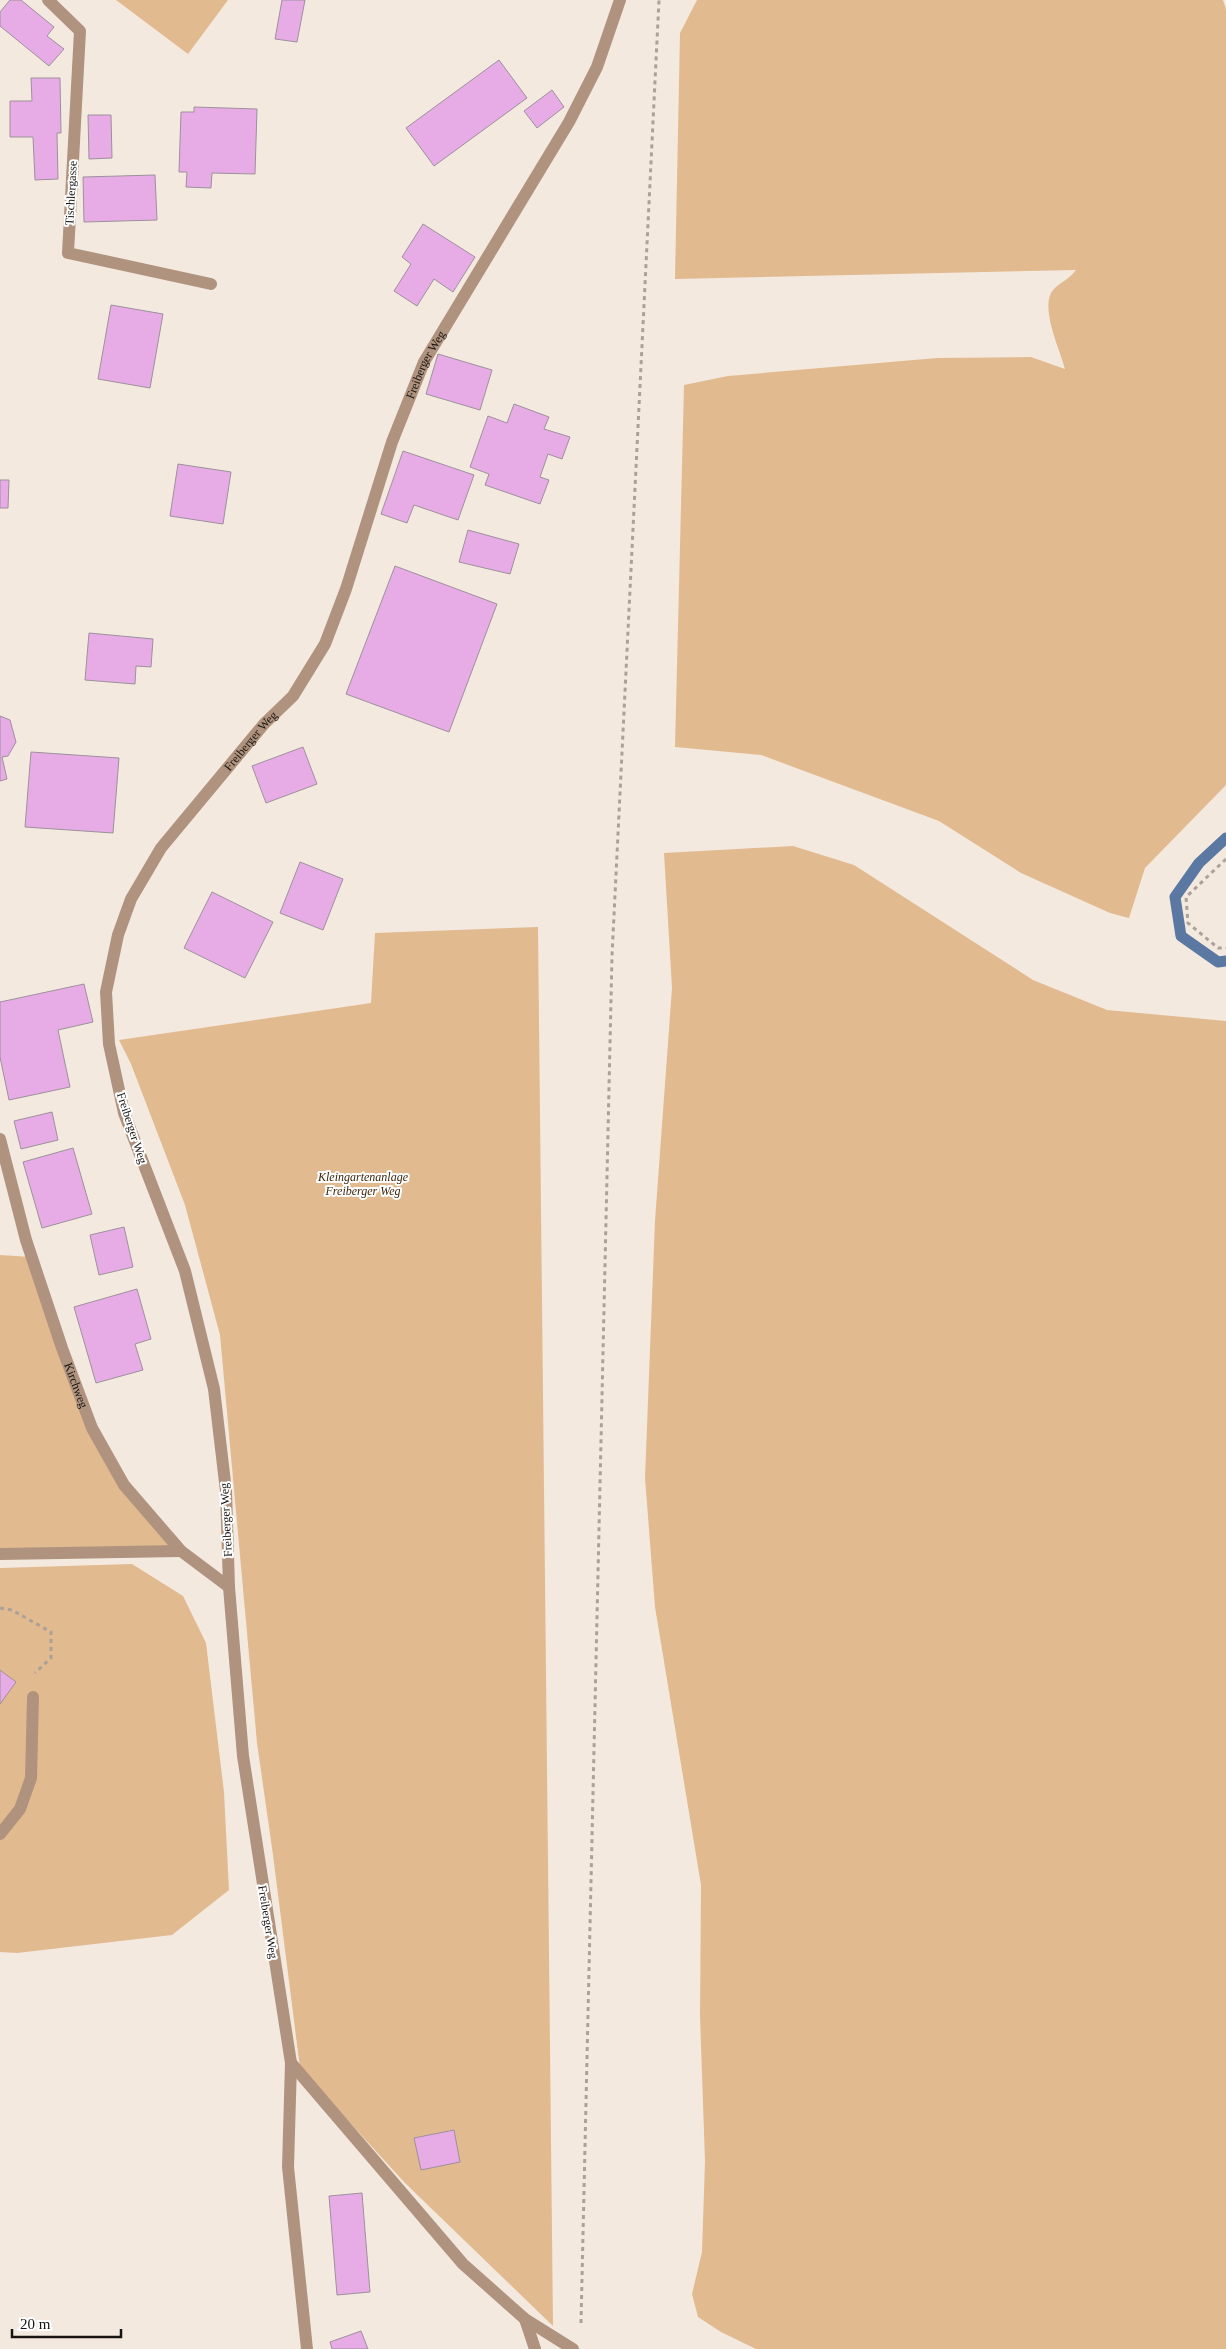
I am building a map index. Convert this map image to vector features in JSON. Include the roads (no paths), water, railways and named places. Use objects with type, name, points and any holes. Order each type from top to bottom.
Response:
[{"type":"street","name":"Tischlergasse","points":[[48,0],[80,31],[68,253],[211,284]]},
{"type":"street","name":"Freiberger Weg","points":[[307,2349],[288,2167],[291,2063],[243,1756],[229,1587],[226,1491],[214,1389],[185,1271],[124,1113],[109,1044],[106,992],[118,935],[131,899],[162,848],[264,724],[293,696],[325,644],[346,589],[392,442],[424,362],[569,122],[597,67],[619,0]]},
{"type":"street","name":"Kirchweg","points":[[0,1139],[26,1240],[62,1348],[92,1428],[124,1485],[181,1551],[229,1587]]},
{"type":"street","points":[[0,1554],[181,1551]]},
{"type":"street","points":[[0,1834],[20,1809],[31,1778],[33,1697]]},
{"type":"street","points":[[291,2063],[463,2264],[525,2319],[573,2349]]},
{"type":"street","points":[[525,2319],[535,2349]]},
{"type":"waterway","points":[[1226,838],[1199,863],[1175,897],[1181,936],[1218,962],[1226,961]]},
{"type":"park label","name":"Kleingartenanlage Freiberger Weg","points":[[363,1184]]}]
